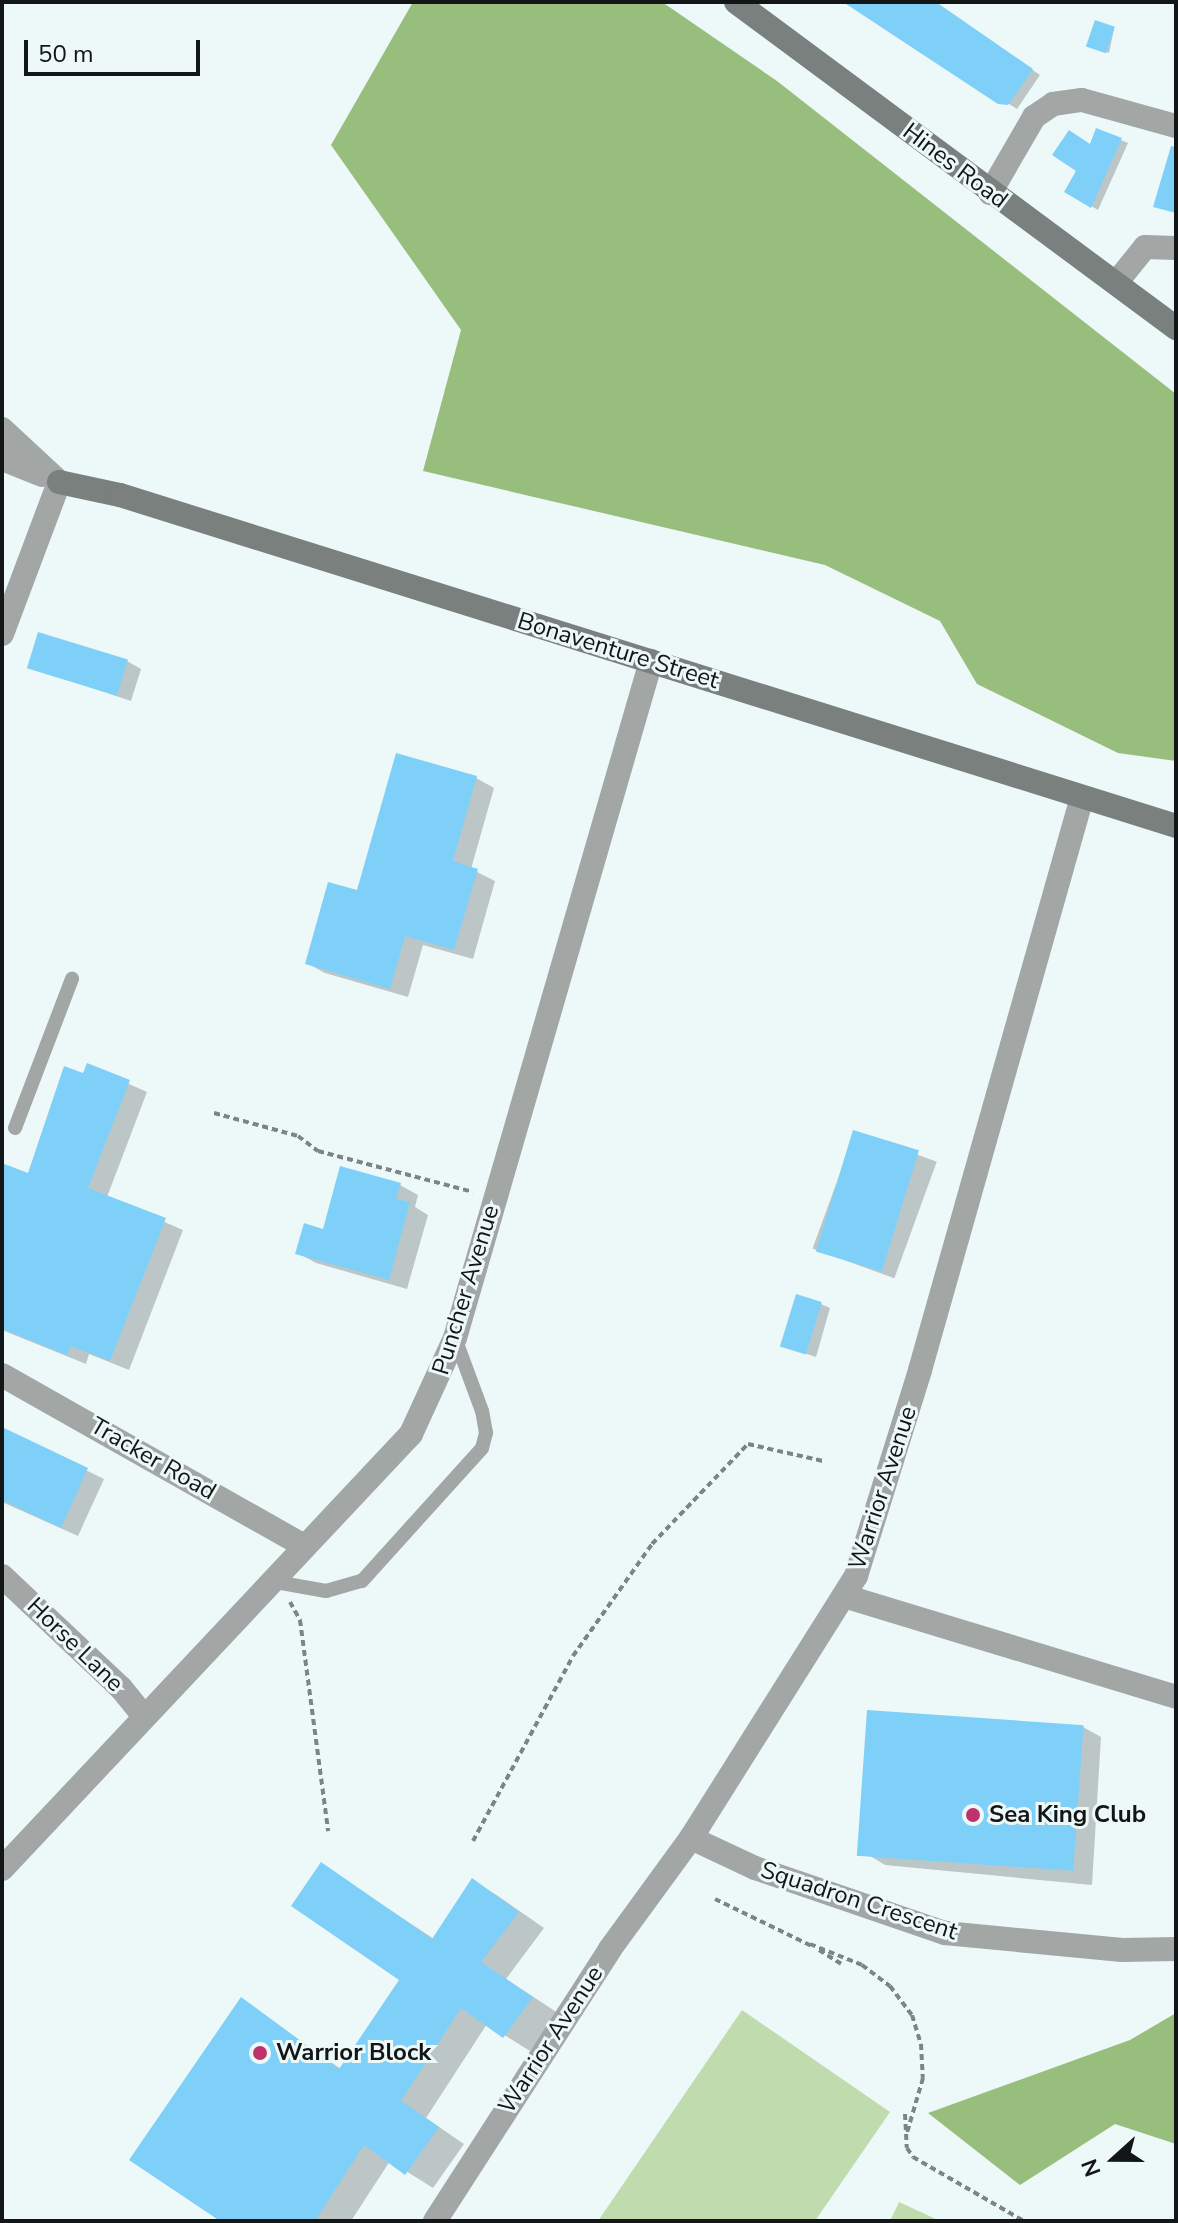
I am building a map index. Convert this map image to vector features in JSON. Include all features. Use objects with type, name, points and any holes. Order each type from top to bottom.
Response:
[{"type":"street","name":"Hines Road","points":[[736,2],[1176,328]]},
{"type":"street","points":[[990,193],[1034,117],[1053,104],[1082,100],[1176,126]]},
{"type":"street","points":[[1116,283],[1145,247],[1176,248]]},
{"type":"street","points":[[2,429],[59,482]]},
{"type":"street","points":[[2,459],[59,482]]},
{"type":"street","points":[[2,634],[59,482]]},
{"type":"street","name":"Bonaventure Street","points":[[59,482],[120,495],[1176,826]]},
{"type":"street","name":"Puncher Avenue","points":[[2,1869],[302,1545],[411,1434],[455,1338],[651,661]]},
{"type":"street","name":"Warrior Avenue","points":[[435,2221],[610,1949],[691,1838],[844,1596],[868,1546],[1082,797]]},
{"type":"street","name":"Tracker Road","points":[[2,1375],[302,1545]]},
{"type":"street","name":"Horse Lane","points":[[2,1576],[121,1688],[144,1716]]},
{"type":"street","points":[[844,1596],[1176,1697]]},
{"type":"street","name":"Squadron Crescent","points":[[691,1838],[755,1868],[945,1933],[1108,1949],[1176,1949]]},
{"type":"lane","points":[[15,1128],[72,979]]},
{"type":"lane","points":[[269,1581],[326,1591],[362,1581],[482,1448],[486,1433],[482,1411],[455,1338]]},
{"type":"path","points":[[214,1113],[298,1136],[318,1151],[495,1197]]},
{"type":"path","points":[[473,1841],[573,1656],[652,1544],[748,1444],[823,1461]]},
{"type":"path","points":[[269,1581],[300,1620],[315,1754],[328,1831]]},
{"type":"path","points":[[715,1899],[862,1965],[890,1986],[912,2015],[923,2078],[906,2136]]},
{"type":"path","points":[[810,1944],[841,1964]]},
{"type":"path","points":[[905,2114],[906,2136],[913,2157],[1024,2221]]},
{"type":"green space","points":[[413,2],[662,2],[777,81],[1176,394],[1176,761],[1118,753],[977,684],[940,621],[825,565],[423,471],[461,330],[331,145]]},
{"type":"green space","points":[[742,2010],[890,2112],[815,2221],[598,2221]]},
{"type":"green space","points":[[1176,2013],[1176,2144],[1115,2124],[1020,2185],[928,2113],[1130,2040]]},
{"type":"green space","points":[[899,2202],[940,2221],[890,2221]]},
{"type":"building","points":[[843,2],[936,2],[1033,69],[1008,105],[998,104]]},
{"type":"building","points":[[1095,20],[1115,27],[1106,53],[1086,46]]},
{"type":"building","points":[[1096,128],[1122,138],[1091,208],[1064,192],[1076,171],[1052,155],[1069,130],[1090,144]]},
{"type":"building","points":[[1171,146],[1176,147],[1176,213],[1153,207]]},
{"type":"building","points":[[38,632],[128,659],[117,696],[27,668]]},
{"type":"building","points":[[396,753],[477,776],[453,861],[478,869],[454,950],[405,936],[390,989],[305,964],[328,882],[357,890]]},
{"type":"building","points":[[87,1063],[130,1080],[88,1188],[166,1218],[110,1361],[71,1346],[67,1355],[2,1329],[2,1163],[28,1173],[64,1066],[83,1073]]},
{"type":"building","points":[[853,1130],[919,1150],[882,1272],[816,1251]]},
{"type":"building","points":[[340,1166],[401,1183],[396,1199],[410,1202],[389,1280],[295,1254],[304,1223],[323,1229]]},
{"type":"building","points":[[796,1294],[822,1302],[806,1354],[780,1347]]},
{"type":"building","points":[[2,1427],[88,1468],[61,1528],[2,1500]]},
{"type":"building","name":"Sea King Club","points":[[867,1710],[1083,1725],[1073,1871],[857,1856]]},
{"type":"building","name":"Warrior Block","points":[[321,1862],[432,1939],[472,1878],[519,1912],[481,1962],[533,1997],[503,2038],[461,2008],[401,2101],[439,2127],[405,2175],[364,2145],[315,2221],[220,2221],[129,2160],[241,1997],[339,2069],[399,1980],[291,1906]]},
{"type":"place","name":"Sea King Club","points":[[973,1815]]},
{"type":"place","name":"Warrior Block","points":[[260,2053]]}]
